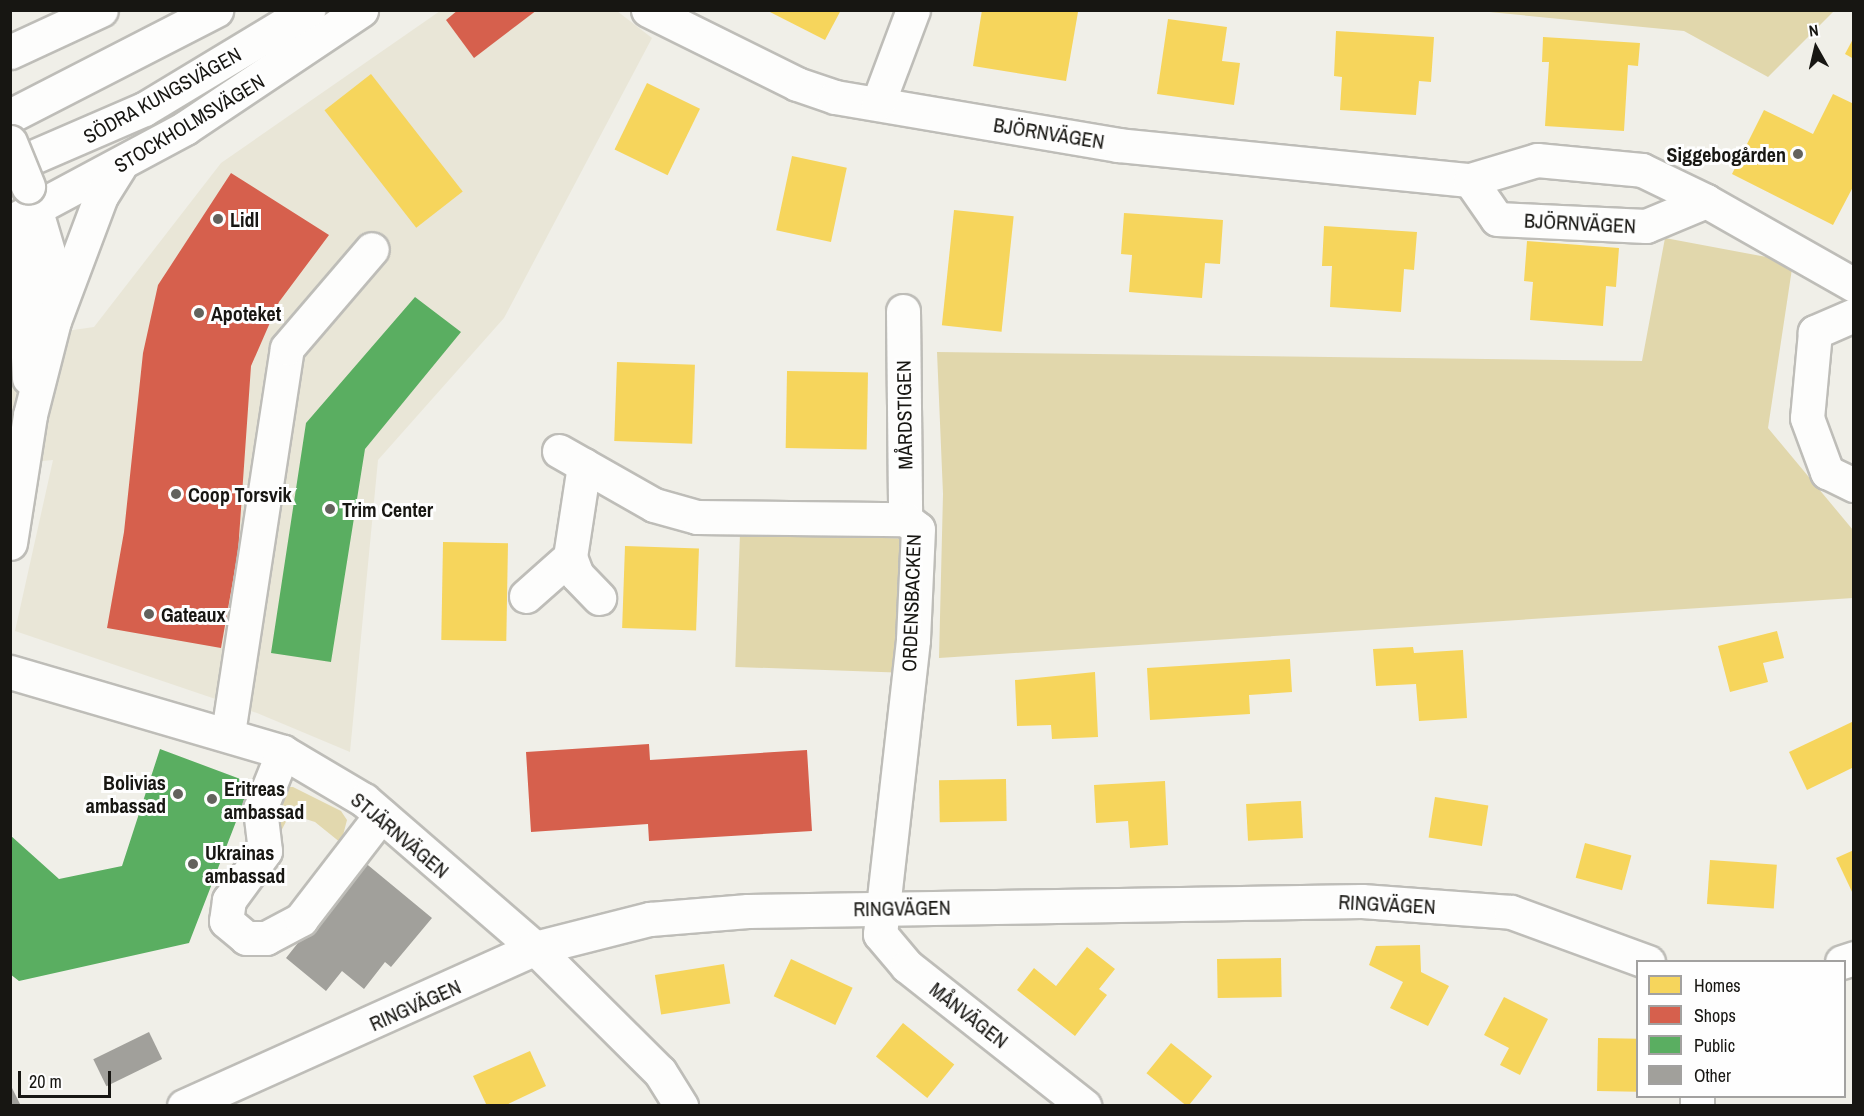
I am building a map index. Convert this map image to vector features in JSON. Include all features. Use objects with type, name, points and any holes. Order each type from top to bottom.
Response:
[{"type":"street","points":[[10,52],[100,10]]},
{"type":"street","points":[[10,116],[216,10]]},
{"type":"street","name":"SÖDRA KUNGSVÄGEN","points":[[22,196],[144,109],[308,10]]},
{"type":"street","name":"STOCKHOLMSVÄGEN","points":[[22,196],[118,166],[361,10]]},
{"type":"street","name":"BJÖRNVÄGEN","points":[[648,10],[797,84],[835,97],[1118,145],[1470,180],[1538,160],[1642,170],[1706,201],[1854,285]]},
{"type":"street","points":[[878,103],[913,10]]},
{"type":"street","points":[[10,142],[22,196],[51,262],[54,321]]},
{"type":"street","points":[[27,362],[54,321],[101,196],[118,166]]},
{"type":"street","name":"BJÖRNVÄGEN","points":[[1470,180],[1497,219],[1646,226],[1706,201]]},
{"type":"street","points":[[10,236],[25,288],[30,416],[12,531]]},
{"type":"street","points":[[228,733],[287,348],[372,249]]},
{"type":"street","name":"MÅRDSTIGEN","points":[[903,311],[905,519]]},
{"type":"street","points":[[1854,315],[1815,332],[1807,417],[1827,472],[1854,485]]},
{"type":"street","name":"ORDENSBACKEN","points":[[570,557],[572,458],[654,506],[697,517],[905,519],[918,529],[913,640],[882,909]]},
{"type":"street","points":[[526,596],[570,557],[577,575],[599,598]]},
{"type":"street","name":"STJÄRNVÄGEN","points":[[10,672],[228,733],[283,752],[381,815],[535,948],[660,1072],[681,1106]]},
{"type":"street","points":[[283,752],[260,809],[265,851],[230,900],[226,921],[246,938],[266,938],[300,919],[381,815]]},
{"type":"street","name":"RINGVÄGEN","points":[[184,1106],[535,948],[650,919],[882,909],[1362,901],[1511,912],[1643,960]]},
{"type":"street","name":"MÅNVÄGEN","points":[[882,909],[880,934],[908,966],[1084,1106]]},
{"type":"shaded area","points":[[1834,10],[1768,77],[1684,31],[1479,11]]},
{"type":"shaded area","points":[[440,11],[617,11],[652,38],[504,318],[378,460],[350,752],[257,713],[15,631],[53,460],[11,464],[11,339],[94,327],[221,163]]},
{"type":"shaded area","points":[[1665,238],[1793,262],[1768,428],[1853,530],[1853,598],[939,658],[943,494],[937,352],[1642,361]]},
{"type":"shaded area","points":[[740,533],[907,539],[902,673],[735,667]]},
{"type":"shaded area","points":[[280,787],[293,787],[341,811],[347,820],[341,843],[315,822],[290,814],[279,835],[270,822]]},
{"type":"building: Homes","points":[[766,10],[841,10],[825,40]]},
{"type":"building: Homes","points":[[982,10],[1078,12],[1066,81],[973,66]]},
{"type":"building: Homes","points":[[1168,19],[1227,27],[1222,61],[1240,63],[1234,105],[1157,94]]},
{"type":"building: Homes","points":[[1336,31],[1434,37],[1431,82],[1419,81],[1416,115],[1340,110],[1342,77],[1334,76]]},
{"type":"building: Homes","points":[[1543,37],[1640,43],[1638,66],[1628,65],[1624,131],[1545,126],[1549,62],[1542,62]]},
{"type":"building: Homes","points":[[1854,37],[1854,59],[1845,54]]},
{"type":"building: Homes","points":[[371,74],[463,191],[416,228],[325,110]]},
{"type":"building: Homes","points":[[647,83],[700,109],[668,175],[615,150]]},
{"type":"building: Homes","name":"Siggebogården","points":[[1833,94],[1854,104],[1854,185],[1833,225],[1732,174],[1764,110],[1813,134]]},
{"type":"building: Homes","points":[[792,156],[847,168],[831,242],[776,230]]},
{"type":"building: Homes","points":[[954,210],[1014,216],[1002,332],[942,325]]},
{"type":"building: Homes","points":[[1124,213],[1223,220],[1220,264],[1205,263],[1202,298],[1129,292],[1132,255],[1121,254]]},
{"type":"building: Homes","points":[[1324,226],[1417,232],[1414,270],[1404,269],[1401,312],[1330,307],[1332,266],[1322,266]]},
{"type":"building: Homes","points":[[1527,241],[1619,248],[1616,287],[1606,286],[1603,326],[1530,320],[1533,282],[1524,281]]},
{"type":"building: Homes","points":[[617,362],[695,365],[692,444],[614,441]]},
{"type":"building: Homes","points":[[787,371],[868,372],[867,449],[786,448]]},
{"type":"building: Homes","points":[[443,542],[508,543],[506,641],[441,640]]},
{"type":"building: Homes","points":[[625,546],[699,549],[696,631],[622,628]]},
{"type":"building: Homes","points":[[1777,631],[1784,658],[1763,663],[1768,682],[1730,692],[1718,646]]},
{"type":"building: Homes","points":[[1413,647],[1414,653],[1463,650],[1467,718],[1419,721],[1416,684],[1376,686],[1373,649]]},
{"type":"building: Homes","points":[[1290,659],[1292,692],[1249,695],[1250,714],[1150,720],[1147,668]]},
{"type":"building: Homes","points":[[1095,672],[1098,737],[1052,739],[1051,725],[1017,726],[1015,680]]},
{"type":"building: Homes","points":[[1854,721],[1854,767],[1807,790],[1789,752]]},
{"type":"building: Homes","points":[[1006,779],[1007,821],[940,822],[939,780]]},
{"type":"building: Homes","points":[[1165,781],[1168,845],[1130,848],[1128,821],[1096,823],[1094,785]]},
{"type":"building: Homes","points":[[1435,797],[1488,805],[1482,846],[1429,837]]},
{"type":"building: Homes","points":[[1301,801],[1303,838],[1248,841],[1246,804]]},
{"type":"building: Homes","points":[[1585,843],[1631,855],[1622,890],[1576,878]]},
{"type":"building: Homes","points":[[1854,850],[1854,896],[1836,858]]},
{"type":"building: Homes","points":[[1710,860],[1777,865],[1774,909],[1707,904]]},
{"type":"building: Homes","points":[[1420,945],[1421,972],[1449,986],[1428,1026],[1390,1008],[1403,982],[1369,965],[1376,946]]},
{"type":"building: Homes","points":[[1087,947],[1115,969],[1099,989],[1107,995],[1075,1036],[1017,990],[1034,968],[1056,986]]},
{"type":"building: Homes","points":[[1281,958],[1282,997],[1218,998],[1217,959]]},
{"type":"building: Homes","points":[[791,959],[853,988],[835,1025],[774,996]]},
{"type":"building: Homes","points":[[724,964],[730,1004],[661,1014],[655,975]]},
{"type":"building: Homes","points":[[1504,997],[1548,1019],[1520,1075],[1500,1065],[1509,1048],[1484,1035]]},
{"type":"building: Homes","points":[[903,1023],[954,1065],[927,1098],[876,1056]]},
{"type":"building: Homes","points":[[1598,1038],[1636,1039],[1636,1092],[1597,1091]]},
{"type":"building: Homes","points":[[1171,1043],[1212,1076],[1187,1106],[1146,1073]]},
{"type":"building: Homes","points":[[530,1051],[546,1086],[504,1106],[487,1106],[473,1076]]},
{"type":"building: Shops","points":[[458,10],[537,10],[474,58],[446,20]]},
{"type":"building: Shops","points":[[231,173],[329,235],[279,302],[251,366],[238,552],[221,648],[107,628],[124,532],[143,353],[158,285]]},
{"type":"building: Shops","points":[[649,744],[650,760],[807,750],[812,831],[649,841],[648,824],[531,832],[526,752]]},
{"type":"building: Public","points":[[415,297],[461,332],[365,449],[331,662],[271,653],[306,423]]},
{"type":"building: Public","points":[[160,749],[251,783],[189,943],[19,981],[10,974],[10,835],[59,879],[122,866]]},
{"type":"building: Other","points":[[363,861],[432,918],[391,967],[385,962],[364,989],[342,971],[326,991],[286,958]]},
{"type":"building: Other","points":[[149,1032],[162,1059],[106,1086],[93,1059]]},
{"type":"building: Other","points":[[10,1084],[21,1106],[10,1106]]},
{"type":"place","name":"Siggebogården","points":[[1798,154]]},
{"type":"place","name":"Lidl","points":[[218,219]]},
{"type":"place","name":"Apoteket","points":[[199,313]]},
{"type":"place","name":"Coop Torsvik","points":[[176,494]]},
{"type":"place","name":"Trim Center","points":[[330,509]]},
{"type":"place","name":"Gateaux","points":[[149,614]]},
{"type":"place","name":"Bolivias ambassad","points":[[178,794]]},
{"type":"place","name":"Eritreas ambassad","points":[[212,799]]},
{"type":"place","name":"Ukrainas ambassad","points":[[193,864]]}]
